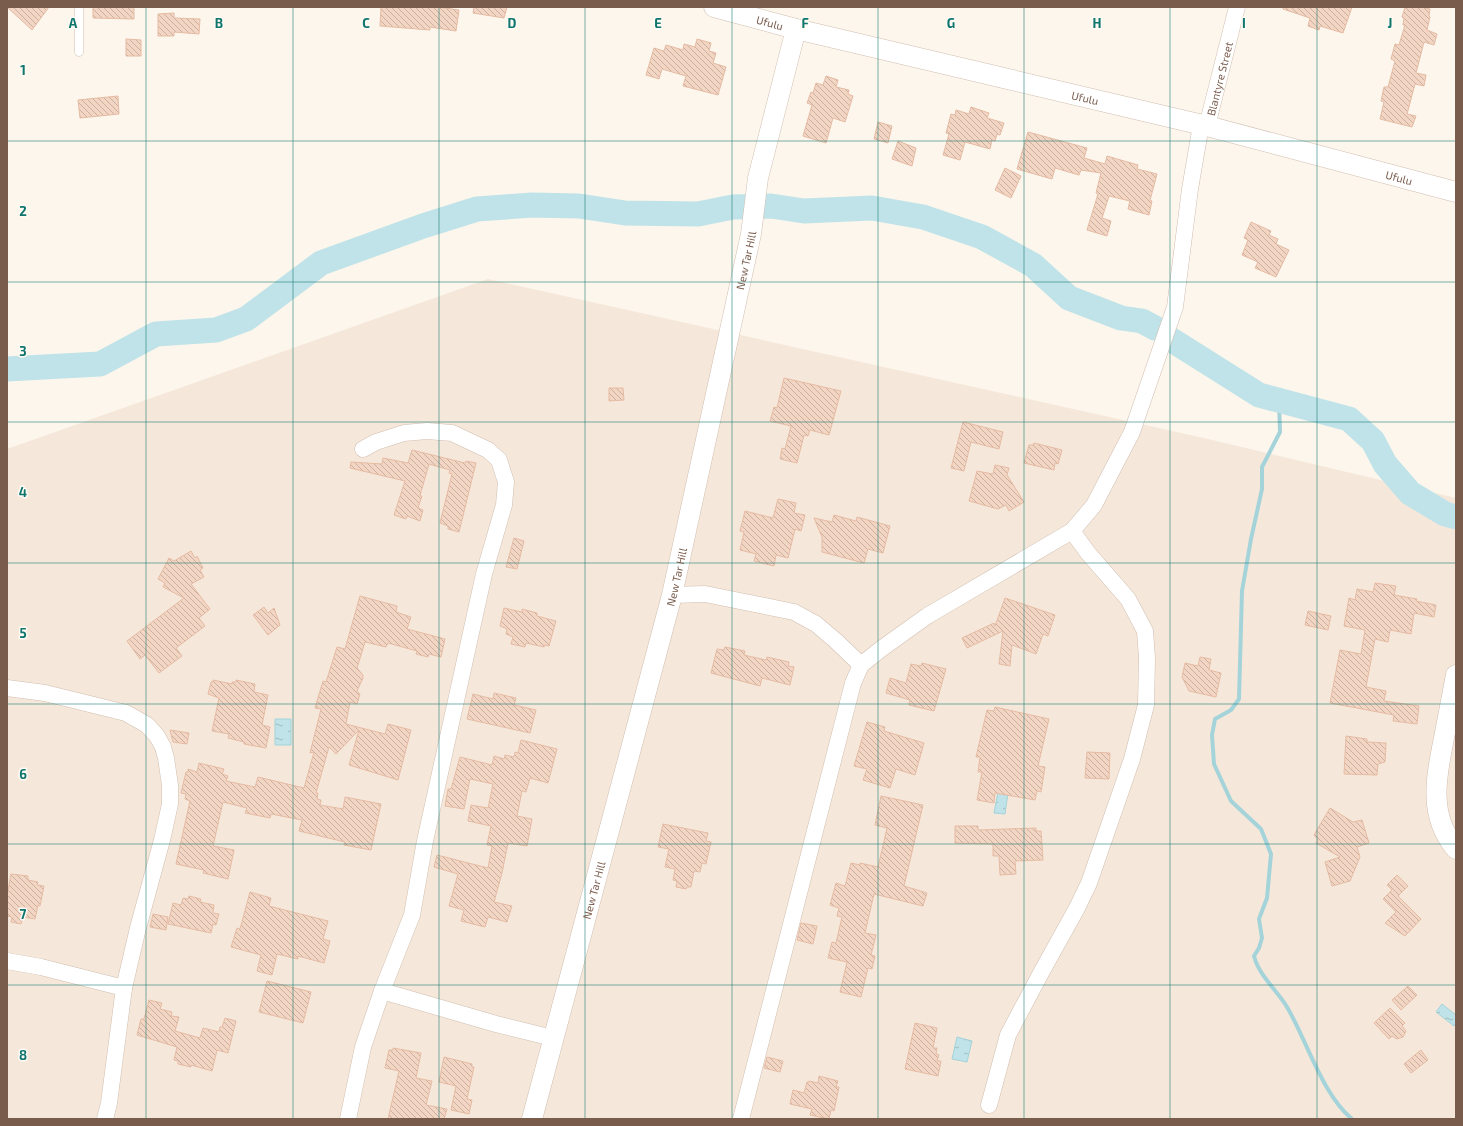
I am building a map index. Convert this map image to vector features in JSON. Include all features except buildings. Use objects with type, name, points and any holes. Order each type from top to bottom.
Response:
[{"type":"street","name":"Ufulu","points":[[714,7],[796,29],[1204,125],[1456,192]]},
{"type":"street","name":"Blantyre Street","points":[[861,665],[927,616],[1072,531],[1094,505],[1132,432],[1169,328],[1175,307],[1190,189],[1204,125],[1237,7]]},
{"type":"street","name":"New Tar Hill","points":[[532,1119],[672,595],[724,363],[751,234],[758,178],[796,29]]},
{"type":"street","points":[[348,1119],[363,1047],[382,991],[414,909],[426,842],[484,574],[504,505],[506,482],[499,460],[488,450],[452,434],[427,431],[404,433],[376,442],[363,450]]},
{"type":"street","points":[[989,1104],[1008,1035],[1089,883],[1111,824],[1132,759],[1146,705],[1147,658],[1145,631],[1128,599],[1088,553],[1072,531]]},
{"type":"street","points":[[672,595],[705,594],[794,612],[816,624],[861,665],[853,683],[741,1119]]},
{"type":"street","points":[[1456,675],[1438,771],[1436,790],[1440,820],[1446,835],[1456,849]]},
{"type":"street","points":[[7,688],[46,694],[126,713],[147,725],[157,736],[163,747],[166,758],[170,785],[170,804],[124,988],[109,1103],[105,1119]]},
{"type":"street","points":[[7,961],[41,967],[124,988]]},
{"type":"street","points":[[382,991],[496,1024],[553,1038]]},
{"type":"lane","points":[[78,7],[80,52]]},
{"type":"shaded area","points":[[488,279],[1208,439],[1456,498],[1456,1119],[7,1119],[7,449]]},
{"type":"water","points":[[275,719],[291,719],[291,745],[275,745]]},
{"type":"water","points":[[998,792],[1008,793],[1005,814],[994,813]]},
{"type":"water","points":[[1442,1004],[1456,1015],[1456,1023],[1454,1026],[1436,1012]]},
{"type":"water","points":[[957,1037],[972,1041],[967,1062],[952,1059]]},
{"type":"waterway","points":[[7,369],[100,364],[156,334],[216,330],[246,319],[321,263],[423,226],[477,209],[532,205],[579,206],[625,213],[698,214],[733,207],[771,206],[804,211],[872,208],[923,217],[982,237],[1033,265],[1069,298],[1121,318],[1142,321],[1155,328]]},
{"type":"waterway","points":[[1167,337],[1259,395],[1349,419],[1373,441],[1385,464],[1410,493],[1445,514],[1456,517]]},
{"type":"waterway","points":[[1279,400],[1280,432],[1262,467],[1262,489],[1242,591],[1239,699],[1231,710],[1215,719],[1212,735],[1214,764],[1231,801],[1261,829],[1271,854],[1267,898],[1259,919],[1262,938],[1259,948],[1254,956],[1256,963],[1287,1007],[1332,1096],[1352,1119]]}]
